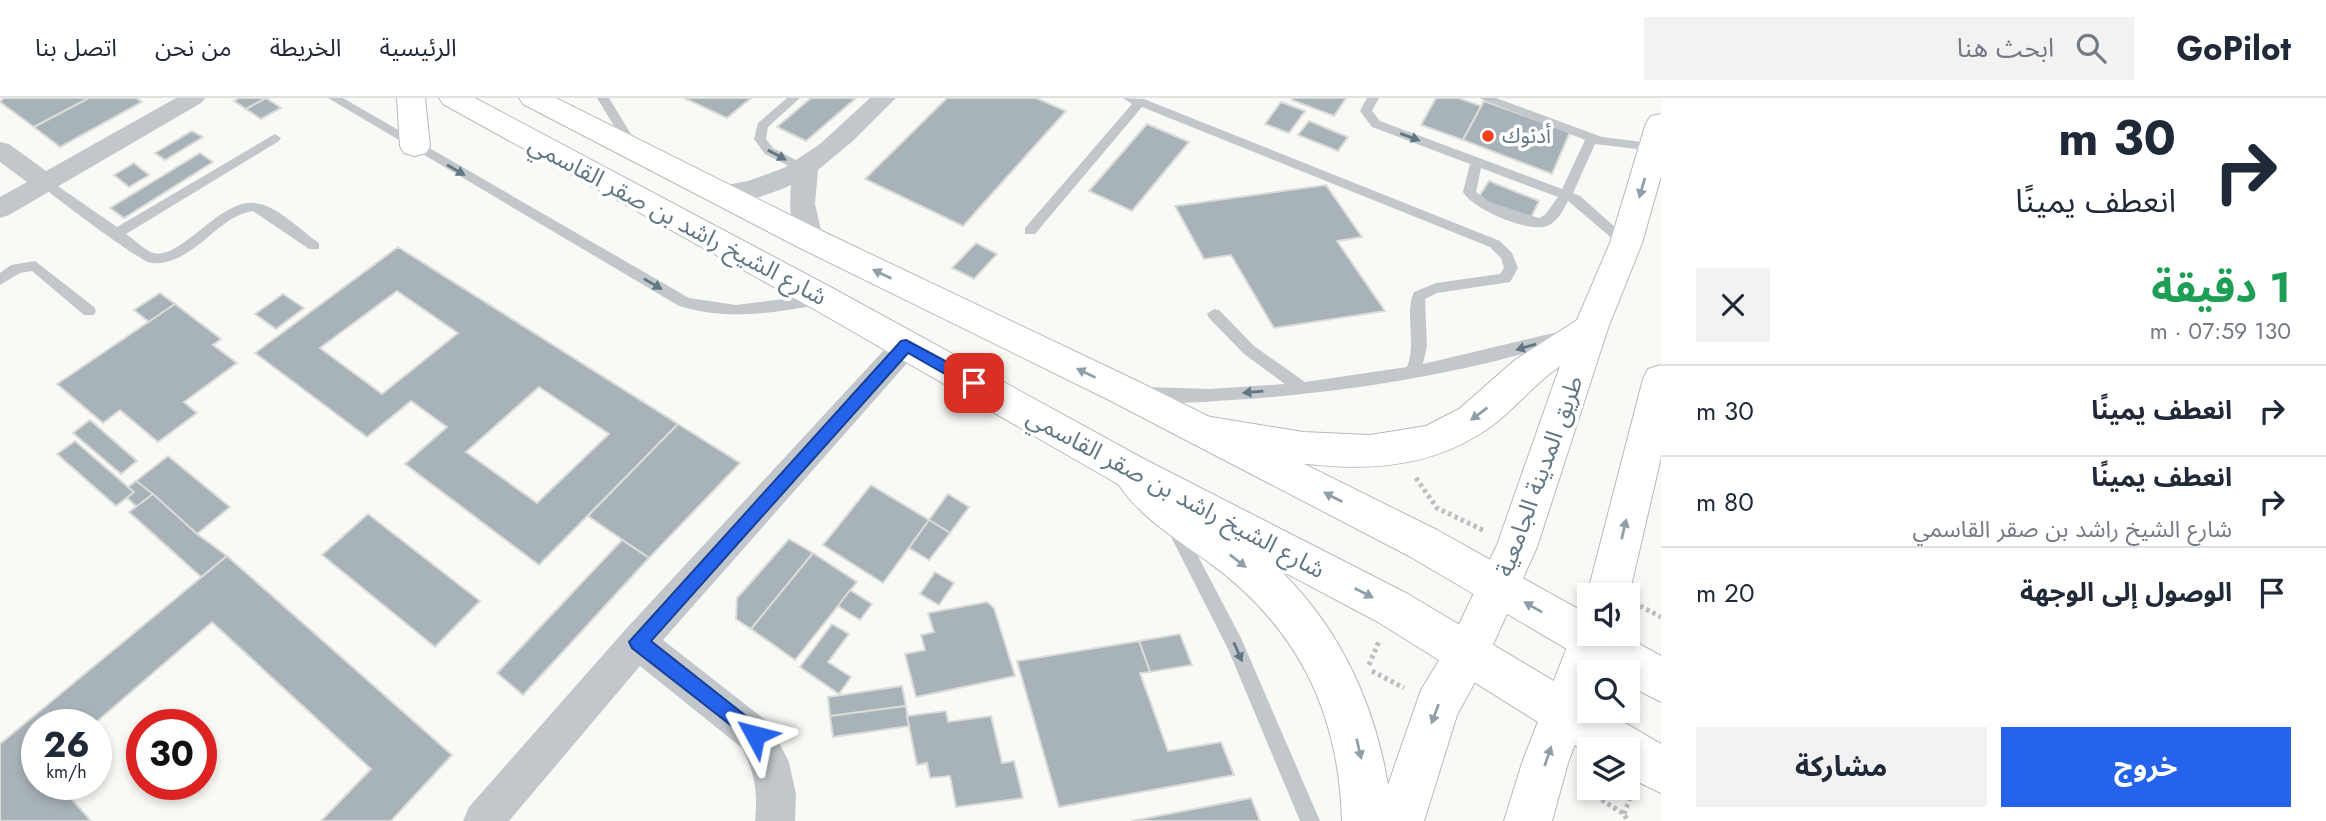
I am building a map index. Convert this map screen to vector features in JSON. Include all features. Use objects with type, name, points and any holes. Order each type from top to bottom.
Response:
[{"type":"main road","points":[[411,98],[415,146]]},
{"type":"main road","name":"شارع الشيخ راشد بن صقر القاسمي","points":[[453,98],[824,299],[1130,471],[1393,608],[1604,737]]},
{"type":"main road","name":"شارع الشيخ راشد بن صقر القاسمي","points":[[533,98],[810,239],[1205,432],[1423,543],[1577,628]]},
{"type":"main road","name":"طريق المدينة الجامعية","points":[[1399,821],[1437,706],[1467,653],[1517,547],[1591,328],[1626,243],[1657,135]]},
{"type":"main road","points":[[1205,432],[1325,450],[1397,449],[1433,440],[1463,426],[1530,368],[1591,328]]},
{"type":"main road","points":[[1611,583],[1661,379]]},
{"type":"main road","points":[[1650,423],[1661,495]]},
{"type":"main road","points":[[1130,471],[1162,505],[1255,575],[1283,602],[1308,632],[1348,708],[1360,752],[1367,799],[1366,821]]},
{"type":"main road","points":[[1528,821],[1545,764],[1589,646]]},
{"type":"main road","name":"شارع الشيخ راشد بن صقر القاسمي","points":[[1607,646],[1661,680]]},
{"type":"main road","name":"شارع الشيخ راشد بن صقر القاسمي","points":[[1640,758],[1661,770]]},
{"type":"street","points":[[0,209],[193,98]]},
{"type":"street","points":[[720,194],[757,189],[805,170],[884,98]]},
{"type":"street","points":[[0,150],[45,183]]},
{"type":"street","points":[[805,170],[802,205],[810,239]]},
{"type":"street","points":[[483,821],[638,642],[906,345]]},
{"type":"street","points":[[638,642],[755,735],[770,762],[777,795],[775,821]]},
{"type":"lane","points":[[334,98],[684,302],[713,311],[747,312],[824,299]]},
{"type":"lane","points":[[603,98],[635,151]]},
{"type":"lane","points":[[794,98],[762,126],[760,139],[769,151],[805,170]]},
{"type":"lane","points":[[1373,98],[1366,111],[1376,124],[1566,194],[1592,210],[1626,243]]},
{"type":"lane","points":[[1485,98],[1608,143],[1657,135]]},
{"type":"lane","points":[[1030,231],[1134,100],[1496,244],[1507,256],[1511,268],[1505,278],[1490,283],[1433,289],[1419,296],[1419,359],[1413,371]]},
{"type":"lane","points":[[116,234],[275,138]]},
{"type":"lane","points":[[1477,162],[1469,192],[1483,204],[1542,223],[1550,219],[1566,194],[1592,138]]},
{"type":"lane","points":[[45,183],[151,258],[164,258],[176,253],[242,209],[255,207],[314,246]]},
{"type":"lane","points":[[0,280],[16,270],[35,266],[89,311]]},
{"type":"lane","points":[[1214,314],[1249,350],[1302,388]]},
{"type":"lane","points":[[1122,390],[1203,396],[1302,388],[1495,356],[1591,328]]},
{"type":"lane","points":[[1162,505],[1235,644],[1310,821]]},
{"type":"path","points":[[1437,508],[1517,547]]},
{"type":"path","points":[[1545,764],[1624,814],[1628,821]]},
{"type":"building","points":[[4,98],[89,98],[34,127],[0,102]]},
{"type":"building","points":[[89,98],[136,98],[142,102],[60,147],[34,127]]},
{"type":"building","points":[[239,98],[266,98],[246,109],[234,101]]},
{"type":"building","points":[[266,98],[281,108],[261,119],[246,109]]},
{"type":"building","points":[[684,98],[751,98],[727,118]]},
{"type":"building","points":[[811,98],[856,98],[806,141],[777,127]]},
{"type":"building","points":[[947,98],[1036,98],[1066,111],[963,226],[865,179]]},
{"type":"building","points":[[1346,98],[1334,116],[1292,100]]},
{"type":"building","points":[[1436,98],[1458,98],[1481,106],[1463,140],[1421,125]]},
{"type":"building","points":[[1484,101],[1570,132],[1552,174],[1463,140]]},
{"type":"building","points":[[1281,102],[1305,111],[1289,133],[1265,124]]},
{"type":"building","points":[[1309,121],[1348,137],[1338,151],[1298,135]]},
{"type":"building","points":[[1147,124],[1189,142],[1132,211],[1089,191]]},
{"type":"building","points":[[192,131],[203,137],[165,160],[155,153]]},
{"type":"building","points":[[200,153],[213,162],[124,218],[110,208]]},
{"type":"building","points":[[134,163],[149,175],[129,187],[114,175]]},
{"type":"building","points":[[1489,181],[1539,201],[1530,220],[1487,204],[1480,195]]},
{"type":"building","points":[[1326,185],[1362,237],[1337,241],[1385,311],[1274,328],[1231,255],[1204,259],[1175,206]]},
{"type":"building","points":[[976,243],[997,254],[974,279],[952,268]]},
{"type":"building","points":[[398,247],[678,424],[539,565],[405,464],[447,427],[411,401],[367,437],[255,353]],"holes":[[[397,291],[458,333],[382,394],[320,348]],[[539,387],[609,434],[537,503],[466,452]]]},
{"type":"building","points":[[160,293],[175,304],[149,322],[134,310]]},
{"type":"building","points":[[283,294],[304,308],[276,329],[255,314]]},
{"type":"building","points":[[175,304],[221,339],[213,345],[237,363],[184,402],[197,413],[158,442],[120,410],[103,423],[57,384]]},
{"type":"building","points":[[90,420],[137,461],[121,474],[73,433]]},
{"type":"building","points":[[678,424],[740,463],[649,558],[588,516]]},
{"type":"building","points":[[75,441],[134,492],[116,506],[57,454]]},
{"type":"building","points":[[168,456],[230,507],[197,534],[136,481]]},
{"type":"building","points":[[136,481],[153,494],[137,507],[127,498],[134,492],[128,487]]},
{"type":"building","points":[[871,485],[929,520],[883,583],[823,545]]},
{"type":"building","points":[[153,494],[197,534],[227,556],[201,577],[129,512]]},
{"type":"building","points":[[948,494],[969,507],[950,533],[929,520]]},
{"type":"building","points":[[368,514],[480,601],[435,647],[322,555]]},
{"type":"building","points":[[929,520],[950,533],[929,560],[909,548]]},
{"type":"building","points":[[789,539],[813,553],[751,629],[736,619],[737,598]]},
{"type":"building","points":[[622,540],[649,558],[523,695],[497,673]]},
{"type":"building","points":[[813,553],[857,582],[795,660],[751,629]]},
{"type":"building","points":[[227,556],[452,755],[391,821],[321,821],[371,769],[212,622],[111,709],[42,709]]},
{"type":"building","points":[[935,572],[954,583],[939,605],[920,594]]},
{"type":"building","points":[[850,590],[872,604],[860,620],[838,606]]},
{"type":"building","points":[[987,602],[994,608],[1015,676],[916,697],[905,654],[925,650],[921,635],[934,632],[928,613]]},
{"type":"building","points":[[832,624],[849,634],[828,662],[851,677],[839,694],[800,667]]},
{"type":"building","points":[[1180,634],[1192,665],[1150,672],[1139,641]]},
{"type":"building","points":[[1139,641],[1150,672],[1140,673],[1168,751],[1221,742],[1234,775],[1059,807],[1017,661]]},
{"type":"building","points":[[902,686],[906,706],[830,716],[828,697]]},
{"type":"building","points":[[906,706],[909,726],[833,737],[830,716]]},
{"type":"building","points":[[946,711],[948,722],[991,716],[1002,763],[1014,761],[1023,798],[956,807],[950,776],[930,778],[927,763],[917,765],[907,716]]},
{"type":"building","points":[[21,727],[21,800],[72,800],[91,821],[0,821],[0,744]]},
{"type":"building","points":[[1251,798],[1260,821],[1132,821]]},
{"type":"place","name":"أدنوك","points":[[1488,136]]},
{"type":"route","points":[[755,735],[638,642],[906,345],[974,383]]}]
